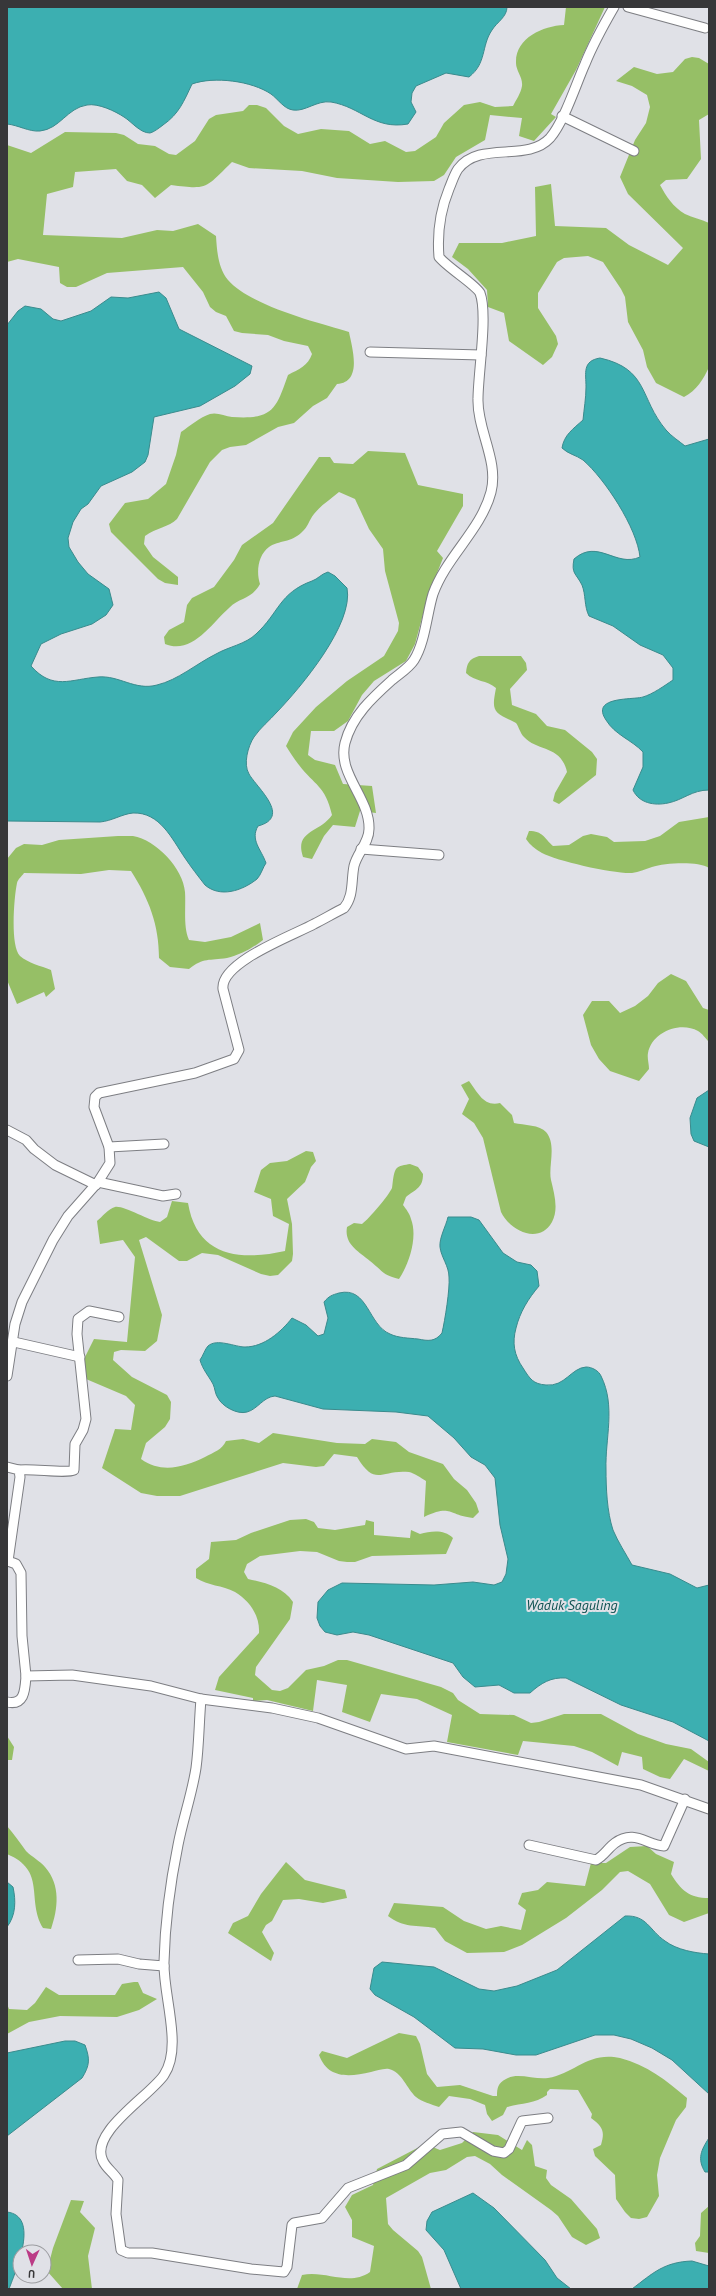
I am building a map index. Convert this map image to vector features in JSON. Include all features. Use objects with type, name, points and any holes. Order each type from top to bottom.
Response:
[{"type":"street","points":[[7,1376],[14,1342],[11,1323],[53,1240],[68,1216],[97,1183],[110,1162],[109,1147],[95,1113],[94,1100],[96,1095],[99,1093],[195,1073],[234,1059],[239,1050],[223,989],[223,982],[232,971],[248,958],[344,908],[351,898],[355,864],[361,849],[368,838],[369,824],[356,786],[345,768],[343,756],[348,734],[366,704],[414,661],[440,579],[448,562],[477,522],[491,491],[493,471],[485,441],[478,400],[481,355],[481,295],[476,287],[458,275],[439,257],[439,226],[444,202],[457,170],[466,161],[477,156],[537,148],[545,143],[554,133],[596,37],[614,7]]},
{"type":"street","points":[[628,7],[705,28]]},
{"type":"street","points":[[562,116],[634,151]]},
{"type":"street","points":[[370,352],[481,355]]},
{"type":"street","points":[[361,849],[439,855]]},
{"type":"street","points":[[7,1130],[26,1140],[34,1149],[55,1165],[97,1183],[164,1196],[176,1194]]},
{"type":"street","points":[[109,1147],[164,1144]]},
{"type":"street","points":[[7,1467],[19,1470],[36,1468],[68,1472],[74,1470],[75,1444],[83,1430],[86,1419],[76,1327],[81,1315],[88,1311],[119,1317]]},
{"type":"street","points":[[14,1342],[80,1357]]},
{"type":"street","points":[[7,1702],[16,1703],[21,1700],[25,1689],[26,1676],[22,1636],[21,1573],[16,1564],[7,1561],[20,1477],[19,1470]]},
{"type":"street","points":[[26,1676],[72,1675],[101,1678],[172,1690],[201,1699],[272,1708],[318,1718],[406,1749],[426,1746],[444,1747],[627,1782],[685,1799],[709,1809]]},
{"type":"street","points":[[201,1699],[196,1769],[171,1879],[164,1966],[165,1995],[172,2036],[171,2061],[158,2083],[111,2128],[101,2144],[100,2154],[103,2162],[118,2180],[116,2198],[118,2246],[124,2252],[152,2253],[251,2269],[284,2272],[287,2267],[292,2225],[294,2223],[322,2218],[348,2188],[406,2165],[442,2134],[461,2132],[493,2151],[504,2153],[509,2149],[522,2121],[548,2118]]},
{"type":"street","points":[[529,1845],[596,1860],[616,1842],[625,1838],[646,1840],[664,1846],[685,1799]]},
{"type":"street","points":[[78,1960],[118,1959],[139,1964],[164,1966]]},
{"type":"green space","points":[[566,7],[605,7],[576,70],[551,114],[556,117],[534,141],[519,136],[522,118],[490,115],[485,140],[456,157],[444,175],[434,181],[398,182],[337,178],[302,171],[249,168],[232,162],[206,185],[193,187],[171,185],[155,198],[142,185],[127,181],[116,169],[75,172],[73,187],[47,194],[43,235],[122,238],[157,230],[173,231],[198,224],[216,236],[222,270],[228,280],[238,289],[252,298],[285,312],[349,332],[354,363],[353,371],[345,382],[337,384],[327,398],[313,406],[294,423],[278,427],[246,445],[230,447],[222,450],[210,462],[177,519],[174,522],[145,536],[144,544],[153,557],[178,577],[178,585],[165,583],[158,579],[111,532],[109,524],[125,503],[148,499],[166,484],[176,455],[181,432],[199,419],[210,414],[215,413],[232,417],[246,417],[265,414],[276,404],[288,375],[306,364],[312,354],[308,346],[284,341],[268,335],[234,331],[226,316],[216,312],[210,307],[203,292],[183,267],[107,273],[76,287],[67,287],[60,283],[59,267],[18,259],[7,262],[7,145],[31,153],[65,132],[116,133],[124,135],[138,144],[155,146],[169,154],[176,155],[195,141],[209,119],[216,115],[243,111],[249,105],[257,105],[266,108],[284,126],[298,134],[321,129],[349,131],[370,144],[385,141],[406,152],[415,151],[436,137],[444,123],[464,105],[480,102],[495,107],[513,106],[520,94],[522,86],[516,63],[517,54],[520,47],[525,40],[539,31],[564,25]]},
{"type":"green space","points":[[692,57],[699,58],[709,64],[709,114],[699,120],[701,159],[687,179],[666,180],[660,185],[670,201],[677,208],[685,214],[709,223],[709,367],[707,372],[696,388],[684,397],[656,383],[647,367],[643,350],[628,322],[625,297],[621,289],[603,262],[588,256],[564,258],[557,262],[538,293],[538,308],[556,336],[558,344],[552,357],[543,365],[509,341],[504,313],[488,307],[487,290],[468,269],[452,257],[459,243],[502,243],[536,236],[535,187],[551,184],[555,226],[606,228],[629,245],[668,265],[683,248],[628,194],[620,177],[635,140],[646,123],[650,107],[647,95],[632,86],[616,81],[634,67],[657,74],[673,72],[685,59]]},
{"type":"green space","points":[[368,451],[405,453],[418,485],[463,494],[463,506],[437,551],[443,558],[428,596],[415,644],[406,661],[374,681],[362,695],[348,721],[334,731],[311,731],[308,755],[315,760],[335,765],[343,784],[372,786],[376,813],[360,811],[355,827],[333,825],[324,836],[312,859],[303,857],[301,848],[302,842],[305,837],[327,821],[332,815],[323,792],[299,765],[286,746],[293,732],[316,707],[347,681],[384,656],[398,631],[399,623],[385,571],[383,549],[369,529],[355,499],[339,492],[312,516],[306,528],[298,536],[277,543],[265,550],[260,559],[258,574],[260,584],[257,589],[249,596],[233,604],[208,629],[192,642],[175,646],[165,644],[164,637],[169,630],[184,622],[187,605],[192,598],[214,587],[234,560],[242,545],[273,523],[319,457],[330,457],[334,463],[353,464]]},
{"type":"green space","points":[[479,656],[521,656],[526,663],[527,670],[510,689],[512,705],[536,714],[547,726],[565,730],[592,752],[597,759],[596,775],[559,804],[553,801],[555,793],[567,772],[564,763],[560,757],[554,753],[530,742],[523,735],[516,723],[496,711],[494,702],[496,688],[473,678],[466,673],[469,662]]},
{"type":"green space","points":[[709,817],[709,868],[697,864],[681,863],[652,867],[632,873],[624,873],[572,863],[549,856],[535,848],[526,839],[529,831],[534,831],[543,836],[553,846],[569,845],[583,836],[591,834],[607,837],[614,842],[645,841],[660,836],[679,822]]},
{"type":"green space","points":[[133,836],[151,843],[167,856],[174,865],[183,883],[185,892],[185,923],[189,940],[205,942],[231,937],[260,923],[263,940],[246,951],[232,957],[203,961],[189,969],[170,967],[159,958],[159,946],[152,913],[143,892],[131,871],[109,870],[81,874],[24,873],[19,879],[15,899],[14,932],[17,951],[20,956],[27,961],[51,970],[55,989],[46,997],[44,992],[17,1004],[7,980],[7,859],[16,848],[24,844],[42,845],[59,840]]},
{"type":"green space","points":[[671,974],[686,981],[703,1008],[709,1010],[709,1042],[698,1031],[691,1028],[683,1027],[668,1030],[655,1039],[651,1046],[648,1053],[649,1069],[639,1081],[610,1071],[599,1059],[591,1045],[583,1015],[592,1001],[609,1001],[620,1013],[635,1006],[648,996],[658,983]]},
{"type":"green space","points":[[469,1081],[486,1101],[494,1104],[500,1103],[512,1115],[514,1123],[540,1128],[546,1132],[549,1137],[552,1149],[550,1174],[556,1206],[552,1222],[540,1233],[525,1233],[518,1230],[505,1219],[501,1212],[483,1138],[474,1123],[462,1114],[469,1099],[461,1085]]},
{"type":"green space","points":[[306,1151],[313,1152],[316,1161],[311,1167],[305,1182],[287,1199],[292,1224],[293,1254],[292,1261],[278,1275],[270,1276],[261,1274],[218,1255],[202,1253],[187,1261],[179,1261],[146,1237],[139,1240],[162,1315],[157,1341],[145,1351],[121,1350],[114,1352],[113,1360],[132,1377],[167,1395],[171,1402],[170,1419],[165,1427],[146,1443],[141,1459],[149,1464],[165,1468],[181,1466],[197,1461],[215,1452],[222,1447],[226,1441],[243,1439],[259,1443],[273,1433],[337,1443],[365,1444],[372,1439],[396,1442],[409,1452],[443,1464],[454,1479],[467,1490],[476,1503],[479,1512],[473,1518],[445,1511],[433,1513],[424,1517],[426,1481],[409,1472],[374,1475],[369,1472],[357,1457],[334,1454],[324,1466],[316,1467],[283,1463],[180,1496],[157,1496],[141,1493],[102,1468],[115,1429],[131,1430],[135,1405],[126,1396],[86,1379],[84,1359],[94,1339],[127,1342],[135,1257],[123,1240],[100,1244],[97,1221],[110,1209],[119,1207],[160,1222],[167,1217],[172,1201],[188,1203],[193,1221],[201,1235],[211,1245],[223,1251],[252,1255],[285,1251],[289,1224],[273,1216],[271,1199],[254,1192],[261,1170],[270,1163],[287,1161]]},
{"type":"green space","points":[[410,1164],[418,1167],[423,1174],[423,1179],[418,1188],[406,1197],[403,1205],[408,1212],[413,1226],[413,1242],[406,1266],[399,1279],[389,1276],[383,1272],[353,1247],[348,1238],[347,1227],[354,1223],[362,1224],[365,1221],[392,1188],[396,1169],[400,1166]]},
{"type":"green space","points":[[306,1519],[314,1522],[318,1528],[335,1530],[365,1525],[366,1520],[374,1522],[374,1535],[410,1538],[411,1530],[420,1534],[442,1532],[453,1538],[446,1554],[372,1556],[355,1562],[347,1562],[339,1561],[317,1552],[300,1551],[260,1556],[247,1564],[244,1572],[248,1579],[274,1586],[289,1597],[293,1602],[290,1619],[256,1667],[255,1675],[272,1690],[280,1691],[288,1688],[306,1670],[324,1666],[338,1660],[347,1660],[441,1687],[453,1693],[458,1700],[480,1714],[514,1715],[531,1723],[564,1714],[601,1714],[638,1734],[666,1744],[691,1749],[709,1762],[709,1771],[684,1759],[670,1779],[660,1777],[643,1769],[642,1757],[622,1752],[618,1766],[592,1752],[574,1746],[523,1741],[518,1755],[447,1742],[452,1715],[417,1699],[381,1694],[370,1722],[342,1712],[347,1685],[317,1680],[313,1711],[267,1700],[253,1701],[253,1698],[215,1690],[219,1677],[259,1633],[259,1627],[256,1615],[245,1600],[235,1592],[205,1583],[196,1578],[196,1569],[209,1559],[211,1542],[236,1540],[251,1533],[290,1520]]},
{"type":"green space","points":[[7,1736],[14,1747],[12,1760],[7,1760]]},
{"type":"green space","points":[[7,1826],[26,1851],[45,1867],[54,1881],[57,1897],[51,1929],[43,1928],[38,1917],[34,1886],[27,1869],[19,1861],[7,1854]]},
{"type":"green space","points":[[647,1846],[656,1854],[674,1862],[671,1874],[682,1889],[691,1895],[709,1898],[709,1913],[684,1922],[669,1915],[650,1884],[628,1871],[620,1872],[602,1890],[566,1918],[522,1945],[504,1952],[467,1953],[445,1941],[435,1928],[399,1923],[388,1916],[394,1903],[443,1907],[464,1921],[486,1929],[501,1926],[521,1930],[526,1910],[518,1904],[522,1893],[538,1890],[547,1882],[585,1886],[591,1863],[606,1863],[630,1847]]},
{"type":"green space","points":[[286,1862],[305,1880],[345,1890],[347,1898],[323,1903],[299,1899],[283,1900],[272,1921],[266,1925],[262,1932],[274,1953],[271,1961],[228,1933],[233,1923],[248,1916],[261,1894]]},
{"type":"green space","points":[[138,1982],[143,1993],[157,1999],[139,2010],[117,2017],[60,2016],[29,2022],[7,2034],[7,2004],[9,2009],[27,2010],[35,2003],[46,1987],[59,1995],[115,1995],[122,1984]]},
{"type":"green space","points":[[399,2033],[416,2036],[420,2044],[427,2074],[437,2087],[460,2085],[497,2096],[500,2084],[510,2077],[521,2076],[548,2078],[566,2072],[599,2057],[620,2058],[630,2061],[648,2069],[664,2079],[687,2098],[686,2107],[676,2120],[660,2158],[657,2175],[659,2196],[647,2217],[639,2219],[631,2218],[616,2199],[615,2175],[595,2156],[593,2149],[601,2145],[603,2136],[602,2130],[591,2118],[592,2114],[578,2090],[550,2089],[547,2092],[547,2095],[538,2100],[507,2107],[503,2115],[492,2121],[487,2114],[485,2105],[470,2099],[449,2096],[439,2107],[424,2102],[416,2097],[401,2077],[394,2071],[385,2069],[355,2075],[340,2074],[328,2068],[323,2063],[319,2055],[322,2051],[347,2058]]},
{"type":"green space","points":[[473,2132],[498,2135],[522,2150],[527,2140],[532,2145],[535,2166],[547,2170],[546,2178],[551,2185],[571,2199],[597,2229],[600,2238],[586,2245],[572,2237],[558,2216],[551,2210],[502,2175],[490,2164],[475,2156],[467,2157],[446,2170],[430,2173],[386,2198],[388,2224],[418,2251],[422,2257],[431,2289],[297,2289],[302,2275],[311,2274],[354,2278],[370,2272],[374,2246],[352,2237],[352,2220],[345,2207],[352,2195],[373,2185],[377,2169],[425,2144],[440,2150],[462,2143]]},
{"type":"green space","points":[[71,2200],[84,2201],[80,2212],[95,2228],[88,2256],[92,2289],[63,2289],[52,2277],[53,2248]]},
{"type":"green space","points":[[709,2206],[709,2253],[696,2251],[695,2243],[700,2236],[701,2213]]},
{"type":"water","points":[[7,7],[507,7],[507,11],[504,17],[494,27],[486,42],[479,66],[469,77],[446,73],[416,86],[412,93],[411,102],[416,112],[408,124],[386,124],[351,108],[331,102],[293,110],[284,106],[271,94],[254,86],[233,81],[211,80],[192,84],[180,107],[169,121],[153,132],[146,133],[116,112],[96,105],[80,107],[53,127],[40,131],[7,124]]},
{"type":"water","points":[[159,292],[166,298],[179,329],[252,366],[250,374],[235,386],[200,406],[154,417],[148,455],[145,462],[132,472],[101,486],[88,504],[81,509],[73,522],[68,538],[69,547],[78,562],[88,574],[109,589],[113,605],[106,615],[92,624],[61,634],[41,644],[31,666],[47,679],[55,681],[63,682],[106,677],[134,685],[157,685],[180,676],[216,654],[252,637],[264,626],[280,604],[293,591],[323,574],[328,572],[335,576],[347,588],[347,603],[342,619],[324,654],[299,687],[257,733],[250,745],[246,760],[247,770],[264,794],[272,809],[272,816],[268,822],[258,826],[255,836],[266,863],[257,879],[238,890],[224,892],[211,889],[205,885],[164,828],[151,817],[142,814],[133,813],[100,822],[7,821],[7,325],[18,311],[25,306],[41,309],[53,319],[61,321],[91,311],[111,297],[128,298]]},
{"type":"water","points":[[600,358],[616,363],[627,369],[635,377],[657,418],[668,432],[685,446],[709,439],[709,790],[693,793],[673,802],[663,804],[652,804],[643,801],[633,790],[643,767],[643,752],[614,730],[606,720],[603,712],[604,707],[608,703],[623,699],[643,697],[658,690],[673,680],[673,668],[663,655],[640,645],[613,626],[589,616],[582,585],[573,568],[574,559],[583,553],[591,551],[623,559],[640,557],[638,545],[633,532],[610,491],[592,468],[583,460],[562,448],[565,439],[572,429],[583,420],[586,391],[586,368],[590,362]]},
{"type":"water","points":[[709,1090],[709,1147],[694,1141],[691,1134],[690,1118],[697,1098]]},
{"type":"water","name":"Waduk Saguling","points":[[448,1217],[471,1217],[479,1220],[503,1253],[517,1262],[531,1265],[537,1271],[539,1286],[522,1311],[514,1339],[516,1354],[530,1378],[538,1383],[553,1385],[581,1368],[591,1368],[599,1372],[605,1387],[609,1411],[606,1469],[609,1516],[613,1530],[632,1565],[670,1574],[697,1588],[709,1585],[709,1741],[673,1722],[621,1705],[566,1678],[546,1681],[530,1693],[514,1693],[499,1685],[475,1687],[463,1677],[453,1663],[369,1635],[353,1632],[337,1635],[325,1632],[320,1626],[317,1618],[318,1602],[328,1590],[342,1583],[434,1585],[473,1582],[494,1585],[502,1582],[506,1574],[508,1559],[500,1525],[495,1478],[485,1465],[471,1457],[454,1438],[428,1416],[396,1412],[323,1409],[275,1396],[267,1398],[247,1412],[243,1413],[234,1411],[226,1407],[216,1395],[213,1384],[204,1370],[200,1360],[207,1347],[212,1344],[221,1343],[245,1347],[265,1342],[272,1338],[292,1318],[306,1325],[318,1336],[324,1334],[328,1318],[324,1302],[331,1296],[349,1292],[356,1295],[362,1301],[377,1323],[390,1334],[400,1337],[425,1340],[437,1338],[442,1333],[449,1289],[449,1273],[440,1247]]},
{"type":"water","points":[[7,1882],[13,1887],[15,1903],[14,1913],[7,1927]]},
{"type":"water","points":[[625,1916],[632,1916],[643,1921],[660,1937],[675,1947],[692,1952],[709,1954],[709,2094],[672,2060],[652,2048],[631,2039],[614,2035],[595,2035],[536,2055],[516,2055],[483,2049],[455,2048],[414,2017],[375,1995],[370,1989],[374,1968],[382,1962],[434,1967],[479,1989],[494,1991],[517,1986],[557,1970]]},
{"type":"water","points":[[65,2041],[75,2041],[85,2045],[88,2054],[88,2062],[87,2069],[82,2078],[7,2136],[7,2053]]},
{"type":"water","points":[[709,2138],[709,2172],[705,2172],[701,2163],[701,2155]]},
{"type":"water","points":[[473,2193],[494,2208],[545,2260],[557,2278],[571,2289],[461,2289],[444,2250],[426,2230],[427,2221],[432,2212]]},
{"type":"water","points":[[7,2212],[17,2216],[22,2223],[24,2233],[23,2244],[12,2244],[12,2281],[9,2289],[7,2289]]},
{"type":"water","points":[[692,2261],[709,2266],[709,2289],[632,2289],[659,2269],[682,2262]]}]
